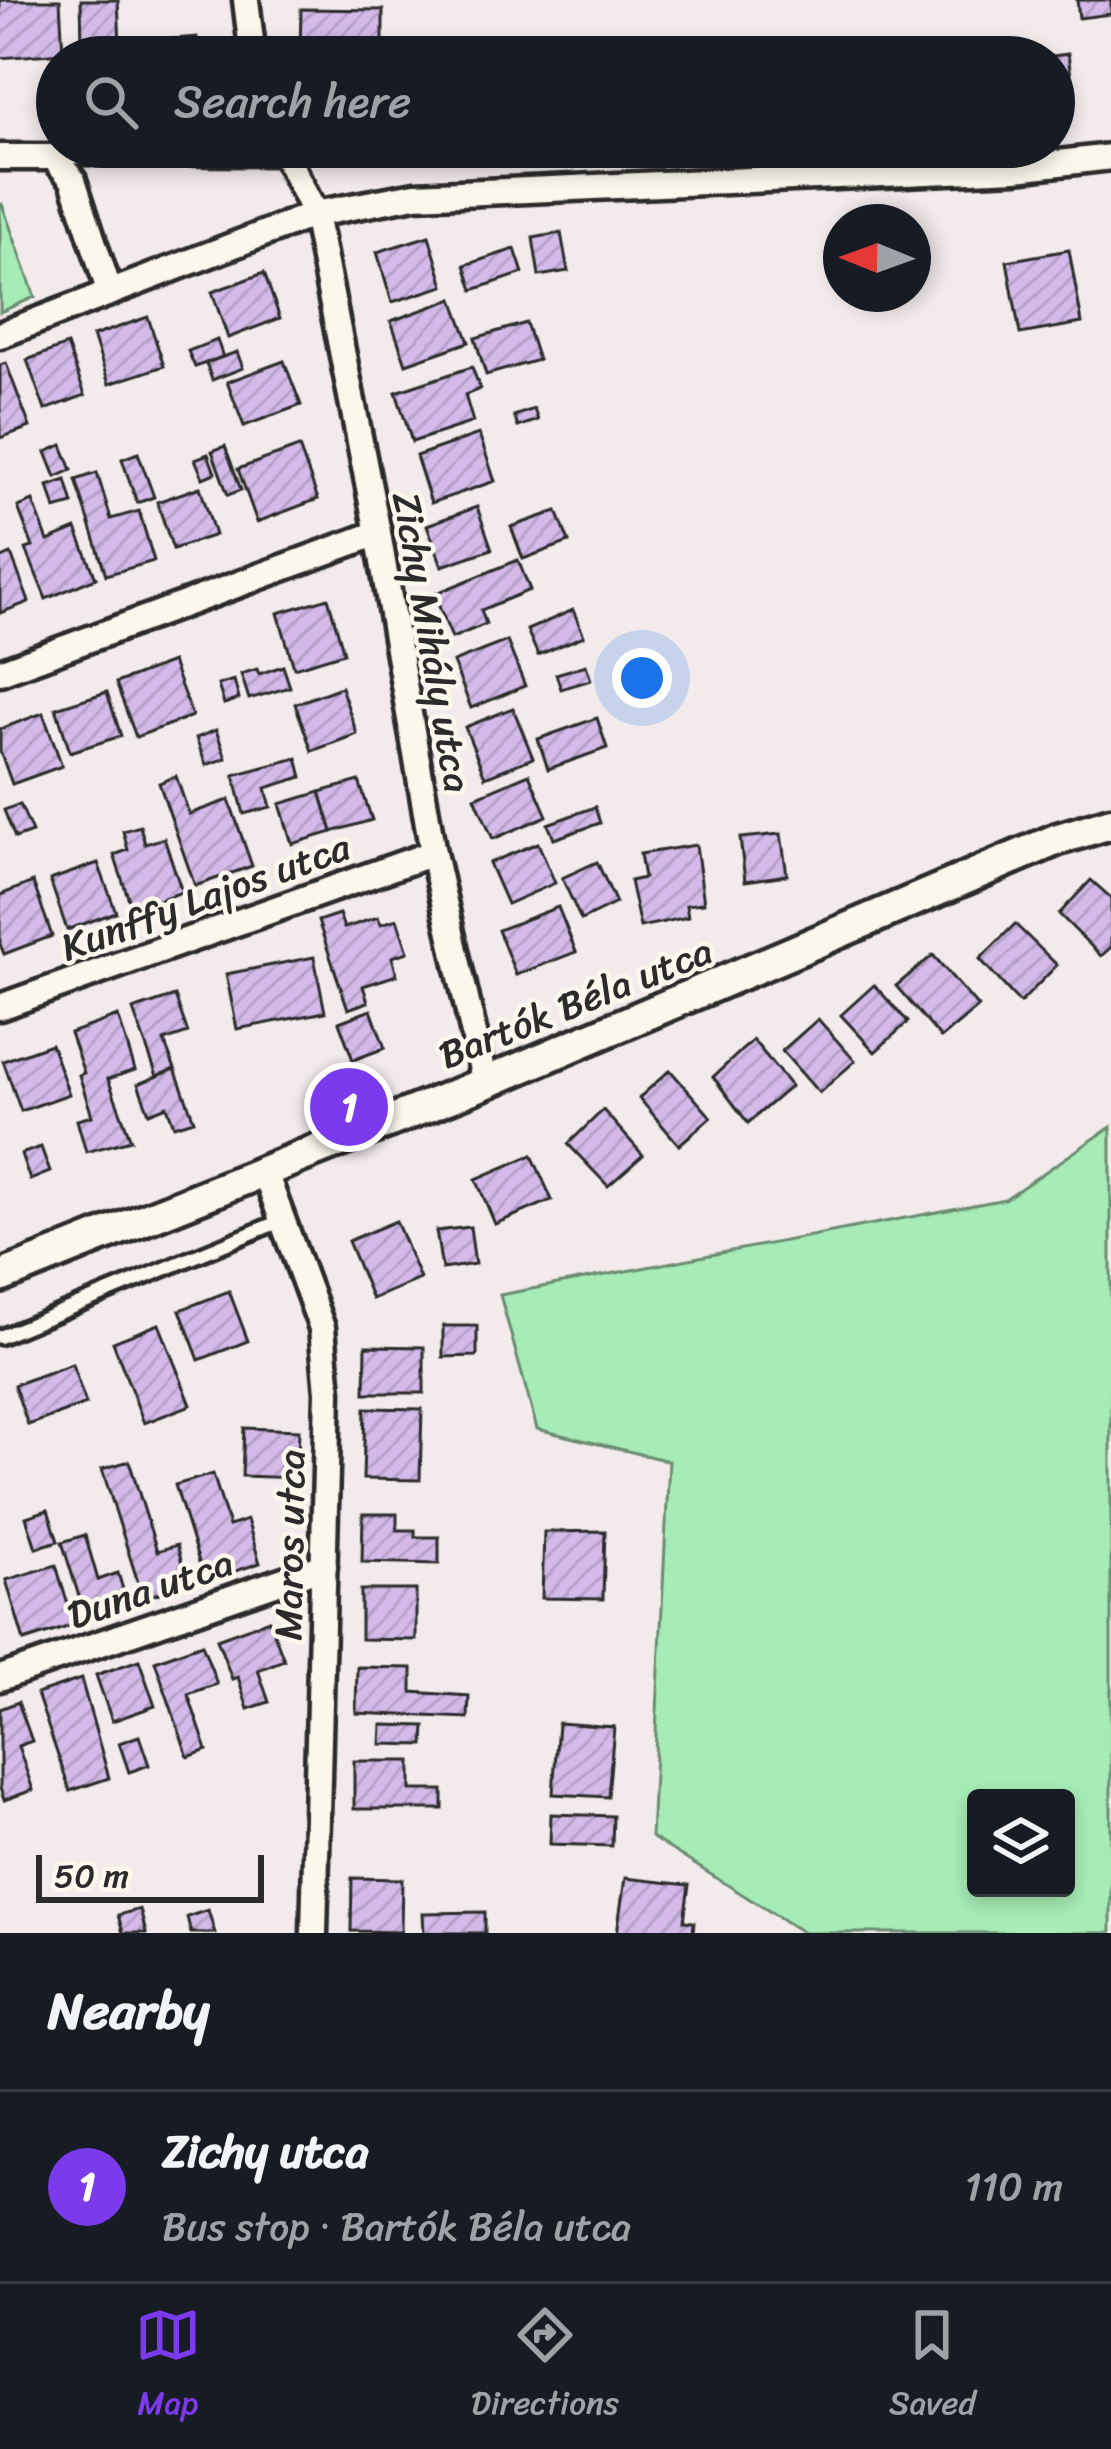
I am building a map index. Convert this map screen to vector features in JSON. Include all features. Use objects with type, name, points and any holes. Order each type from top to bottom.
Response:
[{"type":"street","points":[[246,0],[250,36]]},
{"type":"street","points":[[0,157],[36,157]]},
{"type":"street","points":[[1075,161],[1111,157]]},
{"type":"street","points":[[63,168],[73,180],[110,293]]},
{"type":"street","name":"Zichy Mihály utca","points":[[292,168],[315,214],[434,853],[485,1083]]},
{"type":"street","points":[[0,335],[315,214],[415,195],[1016,168]]},
{"type":"street","points":[[0,672],[378,533]]},
{"type":"street","name":"Bartók Béla utca","points":[[0,1277],[485,1083],[1058,839],[1111,823]]},
{"type":"street","name":"Kunffy Lajos utca","points":[[0,1007],[434,853]]},
{"type":"street","name":"Maros utca","points":[[265,1170],[322,1328],[328,1392],[314,1933]]},
{"type":"street","name":"Duna utca","points":[[0,1678],[324,1566]]},
{"type":"lane","points":[[0,1336],[284,1220]]},
{"type":"green space","points":[[0,205],[35,297],[0,312]]},
{"type":"green space","points":[[1111,1127],[1111,1933],[804,1933],[651,1837],[669,1461],[537,1429],[500,1295],[1005,1199]]},
{"type":"building","points":[[0,0],[60,0],[62,36],[36,36],[36,55],[0,58]]},
{"type":"building","points":[[81,0],[118,0],[120,36],[82,36]]},
{"type":"building","points":[[1077,0],[1111,0],[1111,14],[1079,18]]},
{"type":"building","points":[[301,9],[383,10],[383,36],[300,36]]},
{"type":"building","points":[[561,233],[568,271],[539,276],[533,238]]},
{"type":"building","points":[[429,236],[444,286],[392,302],[377,252]]},
{"type":"building","points":[[515,249],[523,273],[473,290],[465,265]]},
{"type":"building","points":[[1069,250],[1082,323],[1020,334],[1007,261]]},
{"type":"building","points":[[264,273],[280,318],[228,338],[212,292]]},
{"type":"building","points":[[453,299],[469,342],[406,364],[391,321]]},
{"type":"building","points":[[148,317],[164,366],[109,384],[93,336]]},
{"type":"building","points":[[526,323],[538,360],[486,375],[475,338]]},
{"type":"building","points":[[217,340],[223,357],[195,367],[188,351]]},
{"type":"building","points":[[67,345],[85,395],[45,410],[27,360]]},
{"type":"building","points":[[237,352],[243,368],[212,380],[206,363]]},
{"type":"building","points":[[284,361],[301,405],[244,426],[227,382]]},
{"type":"building","points":[[6,363],[30,427],[0,438],[0,365]]},
{"type":"building","points":[[472,367],[480,389],[465,395],[473,422],[412,442],[396,392]]},
{"type":"building","points":[[534,409],[538,420],[518,427],[514,416]]},
{"type":"building","points":[[479,434],[495,481],[431,503],[416,456]]},
{"type":"building","points":[[62,445],[72,470],[56,477],[46,452]]},
{"type":"building","points":[[225,446],[241,490],[228,495],[212,451]]},
{"type":"building","points":[[299,447],[318,499],[257,522],[238,469]]},
{"type":"building","points":[[138,453],[154,497],[137,503],[122,459]]},
{"type":"building","points":[[208,454],[215,473],[203,478],[195,459]]},
{"type":"building","points":[[97,473],[111,519],[139,511],[154,561],[106,575],[76,480]]},
{"type":"building","points":[[66,480],[73,504],[55,509],[48,486]]},
{"type":"building","points":[[200,487],[215,535],[173,549],[157,502]]},
{"type":"building","points":[[33,501],[48,541],[76,529],[96,578],[46,599],[26,549],[33,547],[18,507]]},
{"type":"building","points":[[477,507],[492,549],[442,566],[427,525]]},
{"type":"building","points":[[557,511],[569,542],[523,559],[511,527]]},
{"type":"building","points":[[11,554],[29,602],[0,613],[0,559]]},
{"type":"building","points":[[518,560],[530,590],[481,610],[486,624],[452,638],[434,594]]},
{"type":"building","points":[[328,598],[344,653],[294,668],[278,613]]},
{"type":"building","points":[[573,610],[584,636],[538,655],[527,630]]},
{"type":"building","points":[[507,641],[525,686],[471,708],[453,662]]},
{"type":"building","points":[[172,662],[192,716],[136,737],[116,683]]},
{"type":"building","points":[[586,665],[591,680],[561,689],[556,674]]},
{"type":"building","points":[[283,666],[290,687],[249,699],[241,674]]},
{"type":"building","points":[[234,680],[239,699],[224,704],[218,685]]},
{"type":"building","points":[[341,687],[357,734],[312,751],[295,704]]},
{"type":"building","points":[[107,692],[121,736],[70,752],[56,708]]},
{"type":"building","points":[[513,708],[533,758],[485,777],[465,727]]},
{"type":"building","points":[[43,713],[62,766],[12,784],[0,751],[0,729]]},
{"type":"building","points":[[597,718],[607,748],[548,769],[538,739]]},
{"type":"building","points":[[216,730],[226,758],[206,765],[196,738]]},
{"type":"building","points":[[297,758],[302,777],[266,788],[271,807],[244,814],[234,775]]},
{"type":"building","points":[[529,774],[547,816],[493,839],[475,797]]},
{"type":"building","points":[[176,776],[189,814],[229,800],[252,866],[195,886],[159,783]]},
{"type":"building","points":[[359,781],[372,820],[332,832],[320,792]]},
{"type":"building","points":[[320,792],[332,832],[292,844],[280,804]]},
{"type":"building","points":[[20,804],[32,832],[15,838],[4,810]]},
{"type":"building","points":[[595,807],[600,823],[554,839],[548,824]]},
{"type":"building","points":[[140,826],[145,844],[164,838],[182,892],[132,909],[114,855],[128,850],[123,831]]},
{"type":"building","points":[[781,834],[787,875],[745,881],[740,838]]},
{"type":"building","points":[[538,843],[555,883],[507,904],[489,863]]},
{"type":"building","points":[[696,845],[704,903],[686,905],[688,917],[640,927],[630,881],[644,878],[640,854]]},
{"type":"building","points":[[597,862],[616,903],[581,920],[562,878]]},
{"type":"building","points":[[98,863],[116,912],[67,930],[50,880]]},
{"type":"building","points":[[1091,880],[1111,898],[1111,947],[1101,956],[1059,914]]},
{"type":"building","points":[[33,882],[52,936],[4,954],[0,895]]},
{"type":"building","points":[[558,907],[576,952],[516,975],[498,930]]},
{"type":"building","points":[[339,914],[344,928],[378,917],[381,924],[397,919],[408,952],[392,957],[397,975],[363,986],[368,1002],[348,1009],[318,921]]},
{"type":"building","points":[[1015,924],[1057,965],[1020,1003],[980,959]]},
{"type":"building","points":[[933,955],[978,1007],[941,1038],[896,986]]},
{"type":"building","points":[[314,957],[325,1012],[237,1029],[226,974]]},
{"type":"building","points":[[874,985],[908,1022],[875,1052],[841,1015]]},
{"type":"building","points":[[175,996],[188,1033],[164,1041],[175,1069],[157,1076],[133,1010]]},
{"type":"building","points":[[371,1010],[385,1048],[353,1060],[339,1022]]},
{"type":"building","points":[[118,1016],[135,1070],[108,1079],[131,1140],[86,1152],[77,1120],[92,1116],[70,1033]]},
{"type":"building","points":[[818,1019],[855,1061],[819,1093],[782,1051]]},
{"type":"building","points":[[753,1040],[791,1086],[748,1123],[713,1077]]},
{"type":"building","points":[[51,1044],[69,1094],[21,1111],[3,1061]]},
{"type":"building","points":[[175,1069],[194,1120],[174,1126],[167,1106],[149,1113],[138,1084]]},
{"type":"building","points":[[670,1070],[711,1117],[679,1145],[639,1098]]},
{"type":"building","points":[[603,1110],[643,1155],[608,1186],[568,1144]]},
{"type":"building","points":[[41,1147],[50,1172],[30,1180],[21,1154]]},
{"type":"building","points":[[532,1155],[552,1200],[495,1224],[476,1179]]},
{"type":"building","points":[[396,1221],[420,1279],[372,1299],[348,1241]]},
{"type":"building","points":[[470,1227],[475,1264],[442,1269],[436,1231]]},
{"type":"building","points":[[229,1291],[248,1341],[199,1360],[180,1310]]},
{"type":"building","points":[[159,1324],[191,1405],[144,1423],[113,1342]]},
{"type":"building","points":[[443,1326],[477,1326],[477,1356],[443,1357]]},
{"type":"building","points":[[366,1346],[424,1347],[424,1393],[365,1393]]},
{"type":"building","points":[[72,1364],[86,1404],[28,1425],[14,1385]]},
{"type":"building","points":[[365,1408],[422,1409],[420,1480],[363,1479]]},
{"type":"building","points":[[244,1428],[299,1430],[297,1478],[242,1476]]},
{"type":"building","points":[[129,1461],[157,1551],[177,1545],[188,1584],[143,1598],[102,1469]]},
{"type":"building","points":[[213,1474],[229,1526],[247,1520],[260,1563],[205,1581],[175,1485]]},
{"type":"building","points":[[48,1510],[58,1541],[36,1548],[26,1517]]},
{"type":"building","points":[[363,1514],[397,1514],[397,1530],[415,1530],[415,1537],[439,1537],[439,1564],[362,1562]]},
{"type":"building","points":[[605,1531],[603,1599],[542,1598],[544,1532]]},
{"type":"building","points":[[85,1535],[98,1580],[118,1573],[128,1606],[86,1619],[62,1542]]},
{"type":"building","points":[[56,1565],[74,1625],[24,1641],[6,1580]]},
{"type":"building","points":[[361,1590],[416,1590],[416,1640],[361,1639]]},
{"type":"building","points":[[269,1620],[284,1660],[258,1670],[269,1702],[248,1709],[238,1677],[232,1679],[217,1639]]},
{"type":"building","points":[[202,1644],[217,1684],[188,1694],[207,1750],[188,1757],[155,1661]]},
{"type":"building","points":[[139,1660],[155,1706],[112,1721],[96,1675]]},
{"type":"building","points":[[357,1667],[412,1668],[412,1692],[469,1696],[468,1718],[356,1713]]},
{"type":"building","points":[[81,1679],[109,1778],[70,1791],[37,1694]]},
{"type":"building","points":[[18,1702],[32,1741],[18,1746],[33,1790],[4,1800],[0,1709]]},
{"type":"building","points":[[558,1723],[614,1727],[608,1797],[553,1794]]},
{"type":"building","points":[[382,1725],[425,1726],[424,1745],[381,1744]]},
{"type":"building","points":[[139,1736],[149,1765],[129,1772],[119,1743]]},
{"type":"building","points":[[354,1761],[411,1761],[411,1790],[443,1790],[443,1809],[354,1809]]},
{"type":"building","points":[[551,1814],[613,1816],[612,1846],[550,1844]]},
{"type":"building","points":[[352,1878],[402,1879],[401,1932],[351,1931]]},
{"type":"building","points":[[625,1878],[689,1885],[684,1921],[694,1922],[693,1933],[617,1933]]},
{"type":"building","points":[[140,1909],[146,1933],[123,1933],[118,1915]]},
{"type":"building","points":[[208,1910],[215,1933],[191,1933],[187,1917]]},
{"type":"building","points":[[485,1912],[485,1933],[424,1933],[423,1913]]},
{"type":"place","name":"Zichy utca","points":[[349,1107]]}]
